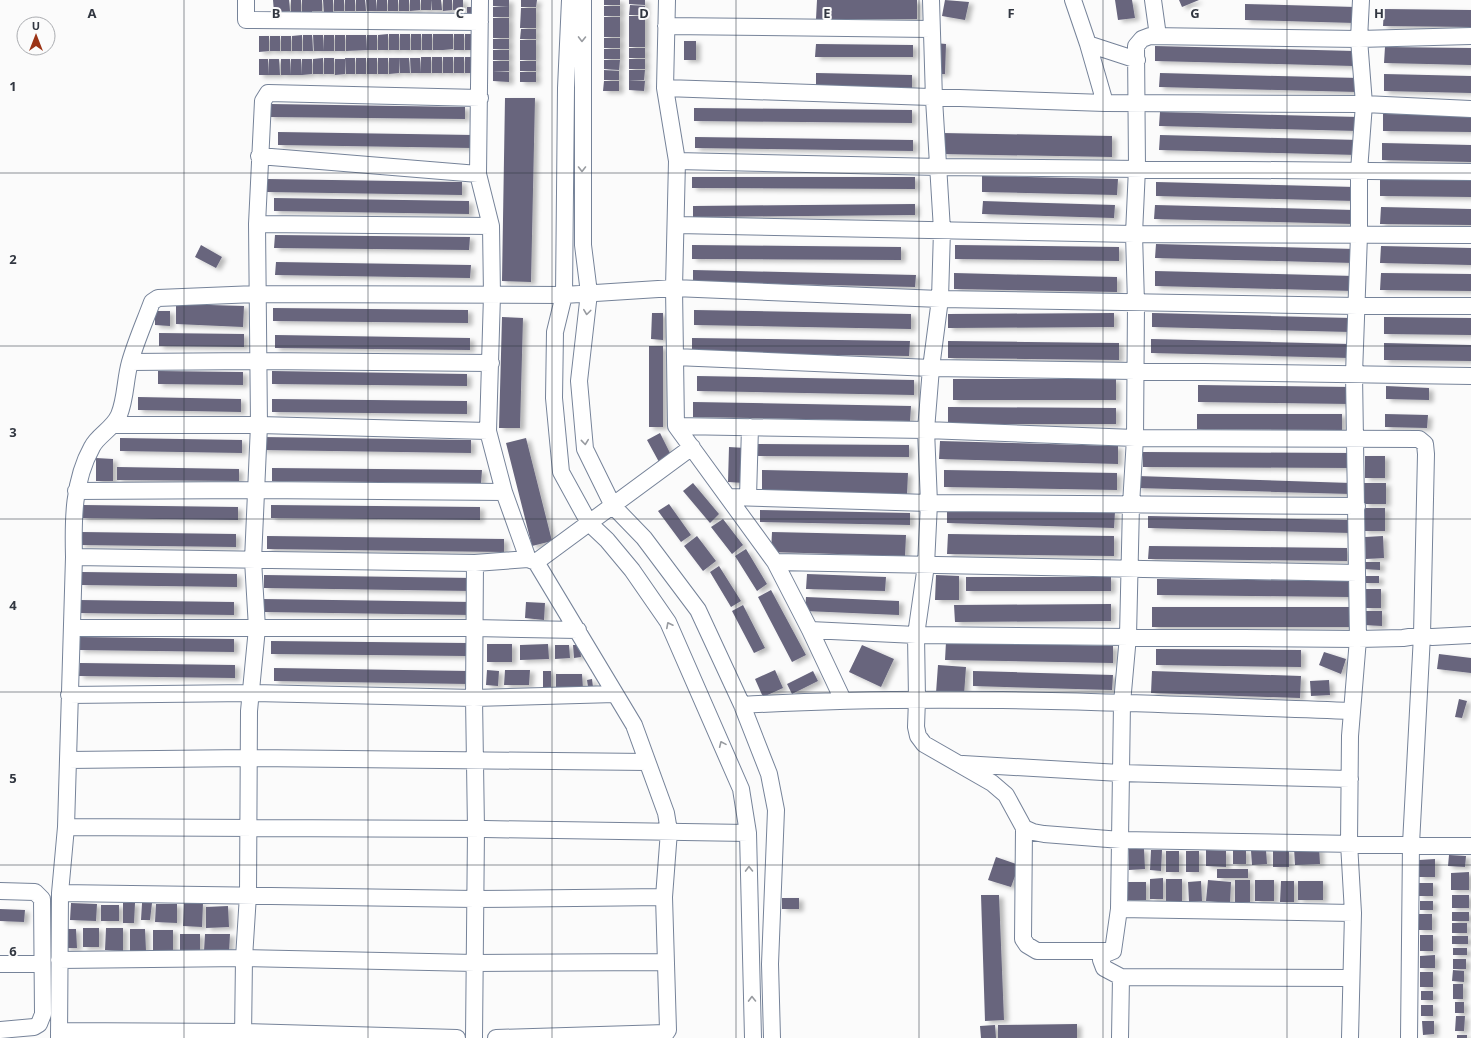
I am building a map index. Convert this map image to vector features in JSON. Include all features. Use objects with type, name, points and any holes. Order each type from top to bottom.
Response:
[{"type":"street","points":[[246,0],[246,20],[480,22]]},
{"type":"street","points":[[480,0],[478,174],[491,226],[492,295],[488,431],[504,492],[532,561],[578,630],[634,725],[666,813],[669,831],[664,897],[668,1030],[666,1034],[496,1038]]},
{"type":"street","points":[[570,0],[566,88],[564,295],[555,332],[554,383],[561,472],[589,523],[607,540],[632,570],[668,622],[741,789],[748,833],[753,1038]]},
{"type":"street","points":[[583,0],[582,244],[589,293],[578,381],[585,449],[613,506],[644,538],[698,610],[742,705],[769,774],[776,810],[770,964],[772,1038]]},
{"type":"street","points":[[667,0],[665,88],[677,161],[677,225],[674,288],[676,426],[775,562],[810,630],[843,700]]},
{"type":"street","points":[[931,0],[934,99],[942,230],[940,299],[931,368],[926,430],[929,503],[926,564],[916,634],[916,727],[918,736],[924,744],[992,783],[1006,795],[1024,828],[1023,939],[1027,945],[1037,950],[1114,952]]},
{"type":"street","points":[[1073,0],[1088,44],[1105,103]]},
{"type":"street","points":[[1154,0],[1158,36]]},
{"type":"street","points":[[1350,1038],[1353,913],[1349,842],[1350,779],[1352,711],[1358,639],[1354,374],[1359,235],[1359,170],[1364,104],[1358,39],[1361,0]]},
{"type":"street","points":[[666,26],[931,29]]},
{"type":"street","points":[[1114,952],[1119,909],[1122,703],[1128,636],[1131,504],[1135,438],[1136,303],[1134,234],[1137,168],[1136,46],[1142,39],[1150,36],[1358,39],[1471,36]]},
{"type":"street","points":[[1088,44],[1137,60]]},
{"type":"street","points":[[665,88],[934,99],[1136,104],[1364,104],[1471,109]]},
{"type":"street","points":[[243,1035],[244,958],[248,895],[248,758],[250,693],[257,628],[253,560],[259,425],[257,224],[262,101],[268,93],[480,98]]},
{"type":"street","points":[[259,156],[478,174]]},
{"type":"street","points":[[677,161],[939,168],[1137,168],[1471,172]]},
{"type":"street","points":[[257,224],[491,226]]},
{"type":"street","points":[[677,225],[1134,234],[1471,236]]},
{"type":"street","points":[[457,1038],[59,1034],[60,893],[66,827],[74,557],[73,529],[76,491],[92,446],[113,425],[118,416],[125,394],[130,362],[152,302],[158,298],[257,294],[564,295],[674,288],[940,299],[1357,306],[1471,306]]},
{"type":"street","points":[[675,356],[931,368],[1471,376]]},
{"type":"street","points":[[130,362],[259,361],[491,363]]},
{"type":"street","points":[[113,425],[259,425],[488,431]]},
{"type":"street","points":[[676,426],[926,430],[1135,438],[1419,439],[1425,444],[1422,634],[1411,844],[1409,1038]]},
{"type":"street","points":[[748,497],[750,427]]},
{"type":"street","points":[[74,557],[475,563],[532,561],[613,506],[692,447]]},
{"type":"street","points":[[76,491],[256,490],[504,492]]},
{"type":"street","points":[[729,497],[929,503],[1357,506]]},
{"type":"street","points":[[775,562],[1357,573]]},
{"type":"street","points":[[474,1038],[476,829],[474,698],[475,563]]},
{"type":"street","points":[[72,628],[474,628],[578,630]]},
{"type":"street","points":[[810,630],[916,634],[1358,639],[1403,638],[1422,634],[1432,637],[1471,635]]},
{"type":"street","points":[[69,695],[250,693],[474,698],[615,694]]},
{"type":"street","points":[[742,705],[843,700],[917,699],[1122,703],[1352,711]]},
{"type":"street","points":[[68,760],[248,758],[647,762]]},
{"type":"street","points":[[960,764],[1120,773],[1350,779]]},
{"type":"street","points":[[66,827],[476,829],[748,833]]},
{"type":"street","points":[[1024,828],[1033,832],[1044,834],[1121,840],[1349,842],[1471,846]]},
{"type":"street","points":[[0,891],[35,892],[42,899],[43,1014],[39,1024],[34,1027],[0,1030]]},
{"type":"street","points":[[60,893],[475,899],[664,897]]},
{"type":"street","points":[[1119,909],[1353,913]]},
{"type":"street","points":[[1114,952],[1103,955],[1101,960],[1104,968],[1121,977],[1351,978]]},
{"type":"street","points":[[59,960],[244,958],[475,963],[666,962]]},
{"type":"street","points":[[0,964],[42,964]]},
{"type":"street","points":[[1120,1038],[1121,977]]},
{"type":"building","points":[[273,0],[289,0],[290,11],[274,12]]},
{"type":"building","points":[[291,0],[301,0],[301,12],[291,12]]},
{"type":"building","points":[[302,0],[312,0],[312,12],[302,12]]},
{"type":"building","points":[[312,0],[322,0],[322,11],[312,11]]},
{"type":"building","points":[[323,0],[333,0],[333,12],[324,12]]},
{"type":"building","points":[[334,0],[344,0],[344,11],[334,11]]},
{"type":"building","points":[[345,0],[355,0],[355,11],[345,11]]},
{"type":"building","points":[[356,0],[365,0],[366,11],[356,11]]},
{"type":"building","points":[[366,0],[376,0],[377,11],[367,11]]},
{"type":"building","points":[[377,0],[387,0],[387,11],[377,11]]},
{"type":"building","points":[[388,0],[398,0],[398,11],[388,11]]},
{"type":"building","points":[[399,0],[409,0],[409,11],[399,11]]},
{"type":"building","points":[[410,0],[420,0],[420,10],[410,11]]},
{"type":"building","points":[[421,0],[431,0],[431,10],[421,10]]},
{"type":"building","points":[[431,0],[441,0],[442,10],[432,10]]},
{"type":"building","points":[[443,0],[452,0],[452,10],[443,11]]},
{"type":"building","points":[[453,0],[463,0],[463,10],[453,10]]},
{"type":"building","points":[[493,0],[509,0],[509,7],[493,6]]},
{"type":"building","points":[[521,0],[537,0],[536,7],[521,7]]},
{"type":"building","points":[[604,0],[620,0],[620,5],[604,5]]},
{"type":"building","points":[[629,0],[645,0],[645,5],[629,4]]},
{"type":"building","points":[[817,0],[917,0],[917,19],[816,19]]},
{"type":"building","points":[[945,0],[969,2],[965,20],[942,16]]},
{"type":"building","points":[[1115,0],[1132,0],[1135,18],[1118,20]]},
{"type":"building","points":[[1179,0],[1199,0],[1182,7]]},
{"type":"building","points":[[1245,4],[1355,7],[1355,23],[1245,20]]},
{"type":"building","points":[[630,5],[645,6],[645,15],[629,15]]},
{"type":"building","points":[[604,6],[620,6],[620,16],[604,16]]},
{"type":"building","points":[[467,7],[472,7],[472,15],[467,15]]},
{"type":"building","points":[[493,7],[509,7],[509,17],[493,17]]},
{"type":"building","points":[[521,8],[536,8],[536,28],[520,28]]},
{"type":"building","points":[[1384,9],[1471,10],[1471,27],[1383,26]]},
{"type":"building","points":[[629,16],[645,16],[645,37],[629,37]]},
{"type":"building","points":[[604,17],[620,17],[620,37],[604,37]]},
{"type":"building","points":[[493,18],[509,18],[509,38],[493,38]]},
{"type":"building","points":[[521,29],[536,29],[536,39],[520,39]]},
{"type":"building","points":[[388,34],[388,50],[378,50],[378,35]]},
{"type":"building","points":[[389,34],[399,34],[399,50],[389,50]]},
{"type":"building","points":[[400,34],[410,34],[410,50],[400,50]]},
{"type":"building","points":[[411,34],[421,34],[421,50],[411,50]]},
{"type":"building","points":[[422,34],[432,34],[432,50],[422,50]]},
{"type":"building","points":[[433,34],[443,34],[443,50],[433,50]]},
{"type":"building","points":[[443,34],[453,34],[453,49],[443,50]]},
{"type":"building","points":[[454,34],[464,34],[464,50],[454,50]]},
{"type":"building","points":[[465,34],[475,34],[475,50],[465,50]]},
{"type":"building","points":[[302,35],[302,51],[292,51],[292,36]]},
{"type":"building","points":[[303,35],[312,35],[313,51],[303,51]]},
{"type":"building","points":[[313,35],[323,35],[324,51],[314,51]]},
{"type":"building","points":[[324,35],[334,35],[334,51],[324,51]]},
{"type":"building","points":[[335,35],[345,35],[345,51],[335,51]]},
{"type":"building","points":[[346,35],[366,35],[367,50],[346,51]]},
{"type":"building","points":[[367,35],[377,35],[377,50],[367,50]]},
{"type":"building","points":[[259,36],[269,36],[269,51],[259,52]]},
{"type":"building","points":[[270,36],[280,36],[280,51],[270,51]]},
{"type":"building","points":[[281,36],[291,36],[291,51],[281,51]]},
{"type":"building","points":[[629,37],[645,37],[645,47],[629,47]]},
{"type":"building","points":[[604,38],[620,38],[620,48],[604,48]]},
{"type":"building","points":[[493,39],[509,39],[509,49],[493,49]]},
{"type":"building","points":[[520,40],[536,40],[536,50],[520,50]]},
{"type":"building","points":[[684,41],[696,41],[696,60],[684,60]]},
{"type":"building","points":[[935,43],[946,44],[945,74],[935,74]]},
{"type":"building","points":[[816,44],[913,45],[913,57],[815,57]]},
{"type":"building","points":[[1155,46],[1354,51],[1354,66],[1155,61]]},
{"type":"building","points":[[1385,47],[1471,48],[1471,65],[1384,63]]},
{"type":"building","points":[[629,48],[645,48],[645,58],[629,58]]},
{"type":"building","points":[[604,49],[620,49],[620,59],[604,59]]},
{"type":"building","points":[[493,50],[509,50],[509,60],[493,60]]},
{"type":"building","points":[[520,50],[536,50],[536,60],[520,60]]},
{"type":"building","points":[[421,57],[431,57],[431,73],[421,73]]},
{"type":"building","points":[[432,57],[442,57],[442,73],[432,73]]},
{"type":"building","points":[[443,57],[453,57],[453,73],[443,73]]},
{"type":"building","points":[[454,57],[464,57],[464,73],[454,73]]},
{"type":"building","points":[[465,57],[474,57],[475,73],[465,73]]},
{"type":"building","points":[[323,58],[323,74],[313,74],[313,59]]},
{"type":"building","points":[[324,58],[334,58],[334,74],[324,74]]},
{"type":"building","points":[[345,58],[355,58],[355,74],[346,74]]},
{"type":"building","points":[[356,58],[366,58],[366,74],[356,74]]},
{"type":"building","points":[[367,58],[377,58],[377,74],[367,74]]},
{"type":"building","points":[[378,58],[388,58],[388,74],[378,74]]},
{"type":"building","points":[[389,58],[399,58],[399,73],[389,74]]},
{"type":"building","points":[[399,58],[409,58],[410,73],[400,73]]},
{"type":"building","points":[[410,58],[420,58],[421,73],[411,73]]},
{"type":"building","points":[[259,59],[268,59],[269,75],[259,75]]},
{"type":"building","points":[[269,59],[279,59],[280,75],[269,75]]},
{"type":"building","points":[[281,59],[290,59],[291,75],[281,75]]},
{"type":"building","points":[[291,59],[301,59],[302,75],[291,75]]},
{"type":"building","points":[[302,59],[312,59],[312,74],[302,75]]},
{"type":"building","points":[[335,59],[345,59],[345,74],[335,75]]},
{"type":"building","points":[[629,59],[645,59],[645,69],[629,69]]},
{"type":"building","points":[[604,60],[620,60],[619,70],[604,69]]},
{"type":"building","points":[[493,61],[509,61],[509,71],[493,71]]},
{"type":"building","points":[[520,61],[536,61],[536,71],[520,71]]},
{"type":"building","points":[[604,70],[619,71],[619,80],[604,80]]},
{"type":"building","points":[[629,70],[645,70],[644,80],[629,80]]},
{"type":"building","points":[[493,71],[509,72],[509,82],[493,81]]},
{"type":"building","points":[[520,72],[536,72],[536,82],[520,82]]},
{"type":"building","points":[[816,73],[912,75],[912,88],[816,86]]},
{"type":"building","points":[[1160,73],[1359,78],[1358,92],[1159,87]]},
{"type":"building","points":[[1384,74],[1471,76],[1471,93],[1384,91]]},
{"type":"building","points":[[629,80],[645,81],[644,91],[629,90]]},
{"type":"building","points":[[604,81],[619,81],[619,91],[603,91]]},
{"type":"building","points":[[505,98],[535,98],[531,282],[502,281]]},
{"type":"building","points":[[270,104],[465,107],[465,119],[269,117]]},
{"type":"building","points":[[694,108],[912,110],[912,123],[694,121]]},
{"type":"building","points":[[1160,112],[1359,117],[1358,131],[1159,126]]},
{"type":"building","points":[[1383,114],[1471,115],[1471,132],[1383,131]]},
{"type":"building","points":[[278,132],[473,135],[473,148],[278,145]]},
{"type":"building","points":[[942,133],[1112,136],[1112,157],[942,154]]},
{"type":"building","points":[[1160,135],[1359,140],[1358,155],[1159,150]]},
{"type":"building","points":[[695,137],[913,140],[913,151],[695,148]]},
{"type":"building","points":[[1382,143],[1471,145],[1471,162],[1382,160]]},
{"type":"building","points":[[982,176],[1118,179],[1117,195],[982,192]]},
{"type":"building","points":[[692,177],[915,177],[915,189],[692,188]]},
{"type":"building","points":[[267,179],[462,182],[462,195],[267,192]]},
{"type":"building","points":[[1380,179],[1471,180],[1471,197],[1380,196]]},
{"type":"building","points":[[1156,182],[1355,187],[1355,201],[1156,196]]},
{"type":"building","points":[[274,198],[469,201],[469,214],[274,211]]},
{"type":"building","points":[[983,201],[1115,205],[1114,218],[982,214]]},
{"type":"building","points":[[915,204],[915,215],[693,217],[693,206]]},
{"type":"building","points":[[1155,205],[1354,210],[1353,224],[1154,219]]},
{"type":"building","points":[[1381,207],[1471,209],[1471,225],[1380,224]]},
{"type":"building","points":[[275,235],[470,237],[469,250],[274,248]]},
{"type":"building","points":[[1156,244],[1355,249],[1354,263],[1155,258]]},
{"type":"building","points":[[201,245],[222,257],[216,268],[195,257]]},
{"type":"building","points":[[692,245],[901,247],[901,260],[692,259]]},
{"type":"building","points":[[955,245],[1119,247],[1119,261],[955,259]]},
{"type":"building","points":[[1381,246],[1471,248],[1471,265],[1380,263]]},
{"type":"building","points":[[276,262],[471,265],[470,278],[275,275]]},
{"type":"building","points":[[693,270],[916,275],[915,287],[693,282]]},
{"type":"building","points":[[1155,271],[1354,276],[1354,291],[1155,286]]},
{"type":"building","points":[[954,273],[1117,277],[1117,292],[954,289]]},
{"type":"building","points":[[1381,273],[1471,274],[1471,291],[1380,290]]},
{"type":"building","points":[[176,304],[244,306],[243,327],[176,324]]},
{"type":"building","points":[[273,308],[468,310],[468,323],[273,321]]},
{"type":"building","points":[[694,310],[911,314],[911,329],[694,325]]},
{"type":"building","points":[[155,311],[170,311],[170,326],[155,325]]},
{"type":"building","points":[[652,313],[663,313],[663,340],[651,339]]},
{"type":"building","points":[[1114,313],[1114,327],[948,328],[948,314]]},
{"type":"building","points":[[1152,313],[1351,318],[1351,332],[1152,327]]},
{"type":"building","points":[[502,317],[523,318],[520,428],[499,428]]},
{"type":"building","points":[[1384,317],[1471,318],[1471,335],[1384,334]]},
{"type":"building","points":[[159,333],[244,334],[244,347],[159,346]]},
{"type":"building","points":[[275,335],[470,338],[470,350],[275,348]]},
{"type":"building","points":[[692,338],[910,341],[909,356],[692,353]]},
{"type":"building","points":[[1151,339],[1350,344],[1350,358],[1151,353]]},
{"type":"building","points":[[948,341],[1119,343],[1119,360],[948,358]]},
{"type":"building","points":[[1384,343],[1471,345],[1471,361],[1384,360]]},
{"type":"building","points":[[649,346],[663,346],[663,427],[649,427]]},
{"type":"building","points":[[158,371],[243,372],[243,385],[158,384]]},
{"type":"building","points":[[272,371],[467,374],[467,386],[272,384]]},
{"type":"building","points":[[697,376],[914,380],[914,395],[697,391]]},
{"type":"building","points":[[953,379],[1116,379],[1116,400],[953,400]]},
{"type":"building","points":[[1198,385],[1351,387],[1351,404],[1198,402]]},
{"type":"building","points":[[1386,386],[1429,388],[1429,400],[1386,399]]},
{"type":"building","points":[[138,397],[241,399],[241,412],[138,410]]},
{"type":"building","points":[[272,399],[467,401],[467,414],[272,412]]},
{"type":"building","points":[[693,402],[911,406],[910,421],[693,417]]},
{"type":"building","points":[[948,407],[1116,408],[1116,424],[948,424]]},
{"type":"building","points":[[1197,414],[1342,414],[1342,430],[1197,429]]},
{"type":"building","points":[[1385,414],[1428,415],[1427,428],[1385,427]]},
{"type":"building","points":[[660,433],[671,455],[659,462],[647,440]]},
{"type":"building","points":[[262,437],[471,440],[471,453],[262,450]]},
{"type":"building","points":[[120,438],[242,440],[242,453],[120,451]]},
{"type":"building","points":[[526,438],[552,541],[532,546],[506,443]]},
{"type":"building","points":[[940,441],[1118,446],[1118,464],[939,459]]},
{"type":"building","points":[[758,444],[909,445],[909,457],[758,456]]},
{"type":"building","points":[[729,447],[745,448],[744,483],[728,482]]},
{"type":"building","points":[[1143,452],[1353,453],[1353,468],[1143,467]]},
{"type":"building","points":[[1365,456],[1385,456],[1385,478],[1365,478]]},
{"type":"building","points":[[96,458],[113,459],[113,481],[96,481]]},
{"type":"building","points":[[117,467],[239,469],[239,481],[117,480]]},
{"type":"building","points":[[272,468],[482,470],[481,483],[272,481]]},
{"type":"building","points":[[762,470],[908,473],[907,494],[762,490]]},
{"type":"building","points":[[944,470],[1117,473],[1117,490],[944,487]]},
{"type":"building","points":[[1137,476],[1351,483],[1351,494],[1137,488]]},
{"type":"building","points":[[693,483],[719,514],[710,523],[683,491]]},
{"type":"building","points":[[1364,483],[1386,483],[1386,504],[1364,504]]},
{"type":"building","points":[[669,504],[691,535],[681,542],[658,511]]},
{"type":"building","points":[[83,505],[238,507],[238,520],[82,518]]},
{"type":"building","points":[[271,505],[480,507],[480,520],[271,518]]},
{"type":"building","points":[[947,507],[1115,512],[1114,528],[947,523]]},
{"type":"building","points":[[1363,508],[1385,508],[1385,531],[1363,531]]},
{"type":"building","points":[[760,510],[910,513],[910,525],[760,522]]},
{"type":"building","points":[[1148,516],[1351,520],[1351,533],[1148,528]]},
{"type":"building","points":[[723,519],[743,545],[732,554],[711,527]]},
{"type":"building","points":[[81,532],[236,534],[236,547],[80,545]]},
{"type":"building","points":[[772,532],[906,535],[905,556],[771,552]]},
{"type":"building","points":[[948,534],[1114,536],[1114,556],[947,554]]},
{"type":"building","points":[[267,536],[504,539],[504,552],[267,549]]},
{"type":"building","points":[[697,536],[716,561],[703,571],[684,546]]},
{"type":"building","points":[[1383,536],[1384,558],[1366,559],[1365,537]]},
{"type":"building","points":[[1149,546],[1347,548],[1347,561],[1148,559]]},
{"type":"building","points":[[746,549],[767,584],[757,591],[735,556]]},
{"type":"building","points":[[1363,562],[1380,562],[1380,570],[1363,569]]},
{"type":"building","points":[[719,566],[741,601],[731,607],[710,572]]},
{"type":"building","points":[[82,572],[237,574],[237,587],[81,585]]},
{"type":"building","points":[[807,574],[886,577],[885,591],[806,589]]},
{"type":"building","points":[[264,575],[473,578],[473,591],[264,588]]},
{"type":"building","points":[[936,575],[959,576],[959,600],[935,600]]},
{"type":"building","points":[[1363,576],[1379,576],[1379,583],[1363,583]]},
{"type":"building","points":[[966,577],[1111,577],[1111,591],[966,591]]},
{"type":"building","points":[[1157,579],[1350,581],[1350,597],[1157,595]]},
{"type":"building","points":[[1365,589],[1381,589],[1381,608],[1365,608]]},
{"type":"building","points":[[771,590],[806,655],[792,662],[758,597]]},
{"type":"building","points":[[806,597],[899,601],[899,615],[805,611]]},
{"type":"building","points":[[263,599],[473,602],[472,615],[263,612]]},
{"type":"building","points":[[78,600],[234,602],[234,615],[78,613]]},
{"type":"building","points":[[526,602],[545,603],[544,620],[525,618]]},
{"type":"building","points":[[1111,604],[1111,621],[955,622],[954,605]]},
{"type":"building","points":[[743,605],[765,648],[754,653],[732,611]]},
{"type":"building","points":[[1152,607],[1350,607],[1350,627],[1152,627]]},
{"type":"building","points":[[1364,611],[1382,611],[1382,626],[1364,625]]},
{"type":"building","points":[[79,637],[234,639],[234,652],[79,650]]},
{"type":"building","points":[[271,641],[466,643],[466,656],[271,654]]},
{"type":"building","points":[[946,642],[1113,646],[1113,663],[945,660]]},
{"type":"building","points":[[487,644],[512,644],[512,662],[487,662]]},
{"type":"building","points":[[548,644],[549,659],[520,660],[520,645]]},
{"type":"building","points":[[555,645],[569,645],[570,658],[555,659]]},
{"type":"building","points":[[573,645],[580,645],[581,657],[574,658]]},
{"type":"building","points":[[862,645],[894,659],[881,687],[849,672]]},
{"type":"building","points":[[1156,649],[1301,650],[1301,667],[1156,665]]},
{"type":"building","points":[[1324,652],[1346,659],[1341,674],[1319,665]]},
{"type":"building","points":[[1439,654],[1471,658],[1471,673],[1437,669]]},
{"type":"building","points":[[80,663],[235,665],[235,678],[79,676]]},
{"type":"building","points":[[938,665],[966,667],[964,695],[936,693]]},
{"type":"building","points":[[274,668],[469,671],[469,684],[274,681]]},
{"type":"building","points":[[487,670],[499,671],[498,686],[486,685]]},
{"type":"building","points":[[505,670],[530,670],[529,685],[504,685]]},
{"type":"building","points":[[775,670],[783,688],[763,697],[755,679]]},
{"type":"building","points":[[543,671],[551,671],[551,690],[543,690]]},
{"type":"building","points":[[813,671],[818,681],[792,694],[787,684]]},
{"type":"building","points":[[973,671],[1113,675],[1112,690],[973,686]]},
{"type":"building","points":[[1152,671],[1301,676],[1300,698],[1151,693]]},
{"type":"building","points":[[556,674],[582,674],[583,689],[556,689]]},
{"type":"building","points":[[592,679],[593,687],[588,687],[587,680]]},
{"type":"building","points":[[1329,680],[1330,695],[1311,696],[1310,681]]},
{"type":"building","points":[[1459,699],[1467,701],[1462,718],[1455,717]]},
{"type":"building","points":[[1319,847],[1320,864],[1295,865],[1294,848]]},
{"type":"building","points":[[1129,849],[1144,849],[1145,869],[1129,870]]},
{"type":"building","points":[[1151,850],[1162,850],[1161,871],[1150,870]]},
{"type":"building","points":[[1206,850],[1226,851],[1226,867],[1206,866]]},
{"type":"building","points":[[1233,850],[1246,850],[1246,864],[1233,864]]},
{"type":"building","points":[[1266,850],[1267,864],[1252,865],[1251,851]]},
{"type":"building","points":[[1273,850],[1289,850],[1289,867],[1273,867]]},
{"type":"building","points":[[1166,851],[1179,851],[1179,872],[1166,872]]},
{"type":"building","points":[[1186,851],[1199,851],[1199,872],[1186,872]]},
{"type":"building","points":[[1449,855],[1466,856],[1465,867],[1448,866]]},
{"type":"building","points":[[996,857],[1019,865],[1011,887],[988,880]]},
{"type":"building","points":[[1435,859],[1435,877],[1419,877],[1419,860]]},
{"type":"building","points":[[1217,869],[1248,869],[1248,878],[1217,878]]},
{"type":"building","points":[[1469,872],[1469,890],[1451,890],[1451,873]]},
{"type":"building","points":[[1163,878],[1163,899],[1150,899],[1150,879]]},
{"type":"building","points":[[1166,879],[1182,879],[1182,901],[1166,901]]},
{"type":"building","points":[[1208,880],[1231,882],[1230,903],[1206,901]]},
{"type":"building","points":[[1235,880],[1250,880],[1250,902],[1235,902]]},
{"type":"building","points":[[1255,880],[1274,880],[1274,901],[1255,901]]},
{"type":"building","points":[[1201,881],[1202,901],[1189,902],[1188,882]]},
{"type":"building","points":[[1281,881],[1294,881],[1294,902],[1280,902]]},
{"type":"building","points":[[1298,881],[1323,881],[1323,900],[1298,900]]},
{"type":"building","points":[[1126,882],[1146,882],[1146,900],[1126,900]]},
{"type":"building","points":[[1419,883],[1433,883],[1433,896],[1419,896]]},
{"type":"building","points":[[981,895],[999,895],[1004,1020],[985,1021]]},
{"type":"building","points":[[1452,895],[1469,895],[1469,908],[1452,908]]},
{"type":"building","points":[[782,898],[799,898],[799,909],[782,909]]},
{"type":"building","points":[[1420,901],[1433,901],[1433,910],[1420,910]]},
{"type":"building","points":[[184,902],[203,903],[202,927],[183,926]]},
{"type":"building","points":[[71,903],[97,904],[96,921],[70,920]]},
{"type":"building","points":[[123,903],[135,903],[134,923],[123,923]]},
{"type":"building","points":[[142,903],[152,903],[150,920],[141,920]]},
{"type":"building","points":[[156,904],[177,904],[177,923],[155,922]]},
{"type":"building","points":[[101,905],[119,905],[119,921],[101,921]]},
{"type":"building","points":[[228,906],[229,927],[206,928],[206,907]]},
{"type":"building","points":[[0,909],[25,910],[24,922],[0,921]]},
{"type":"building","points":[[1452,912],[1469,912],[1469,921],[1452,921]]},
{"type":"building","points":[[1418,914],[1432,914],[1432,930],[1418,930]]},
{"type":"building","points":[[1452,923],[1467,923],[1467,933],[1452,933]]},
{"type":"building","points":[[83,928],[99,928],[99,947],[83,947]]},
{"type":"building","points":[[106,928],[123,928],[123,951],[105,950]]},
{"type":"building","points":[[65,929],[76,929],[77,948],[65,948]]},
{"type":"building","points":[[130,929],[145,929],[146,951],[130,951]]},
{"type":"building","points":[[153,930],[173,930],[173,953],[153,953]]},
{"type":"building","points":[[180,934],[200,934],[200,951],[180,951]]},
{"type":"building","points":[[205,934],[230,934],[229,952],[204,951]]},
{"type":"building","points":[[1420,935],[1433,935],[1433,951],[1420,951]]},
{"type":"building","points":[[1452,936],[1468,936],[1468,944],[1452,944]]},
{"type":"building","points":[[1453,948],[1467,948],[1467,955],[1453,955]]},
{"type":"building","points":[[1435,955],[1435,968],[1420,968],[1420,956]]},
{"type":"building","points":[[1453,959],[1466,959],[1466,969],[1453,969]]},
{"type":"building","points":[[1453,970],[1464,971],[1464,982],[1452,981]]},
{"type":"building","points":[[1420,972],[1433,972],[1433,987],[1420,987]]},
{"type":"building","points":[[1453,984],[1463,984],[1463,999],[1453,999]]},
{"type":"building","points":[[1421,991],[1433,991],[1433,1000],[1421,1000]]},
{"type":"building","points":[[1455,1002],[1464,1002],[1464,1013],[1455,1013]]},
{"type":"building","points":[[1421,1005],[1433,1005],[1433,1016],[1421,1016]]},
{"type":"building","points":[[1456,1016],[1465,1016],[1464,1031],[1455,1031]]},
{"type":"building","points":[[1422,1021],[1434,1021],[1434,1034],[1423,1035]]},
{"type":"building","points":[[1077,1024],[1077,1038],[998,1038],[998,1025]]},
{"type":"building","points":[[995,1025],[996,1038],[981,1038],[980,1026]]},
{"type":"building","points":[[1457,1035],[1467,1035],[1467,1038],[1457,1038]]}]
